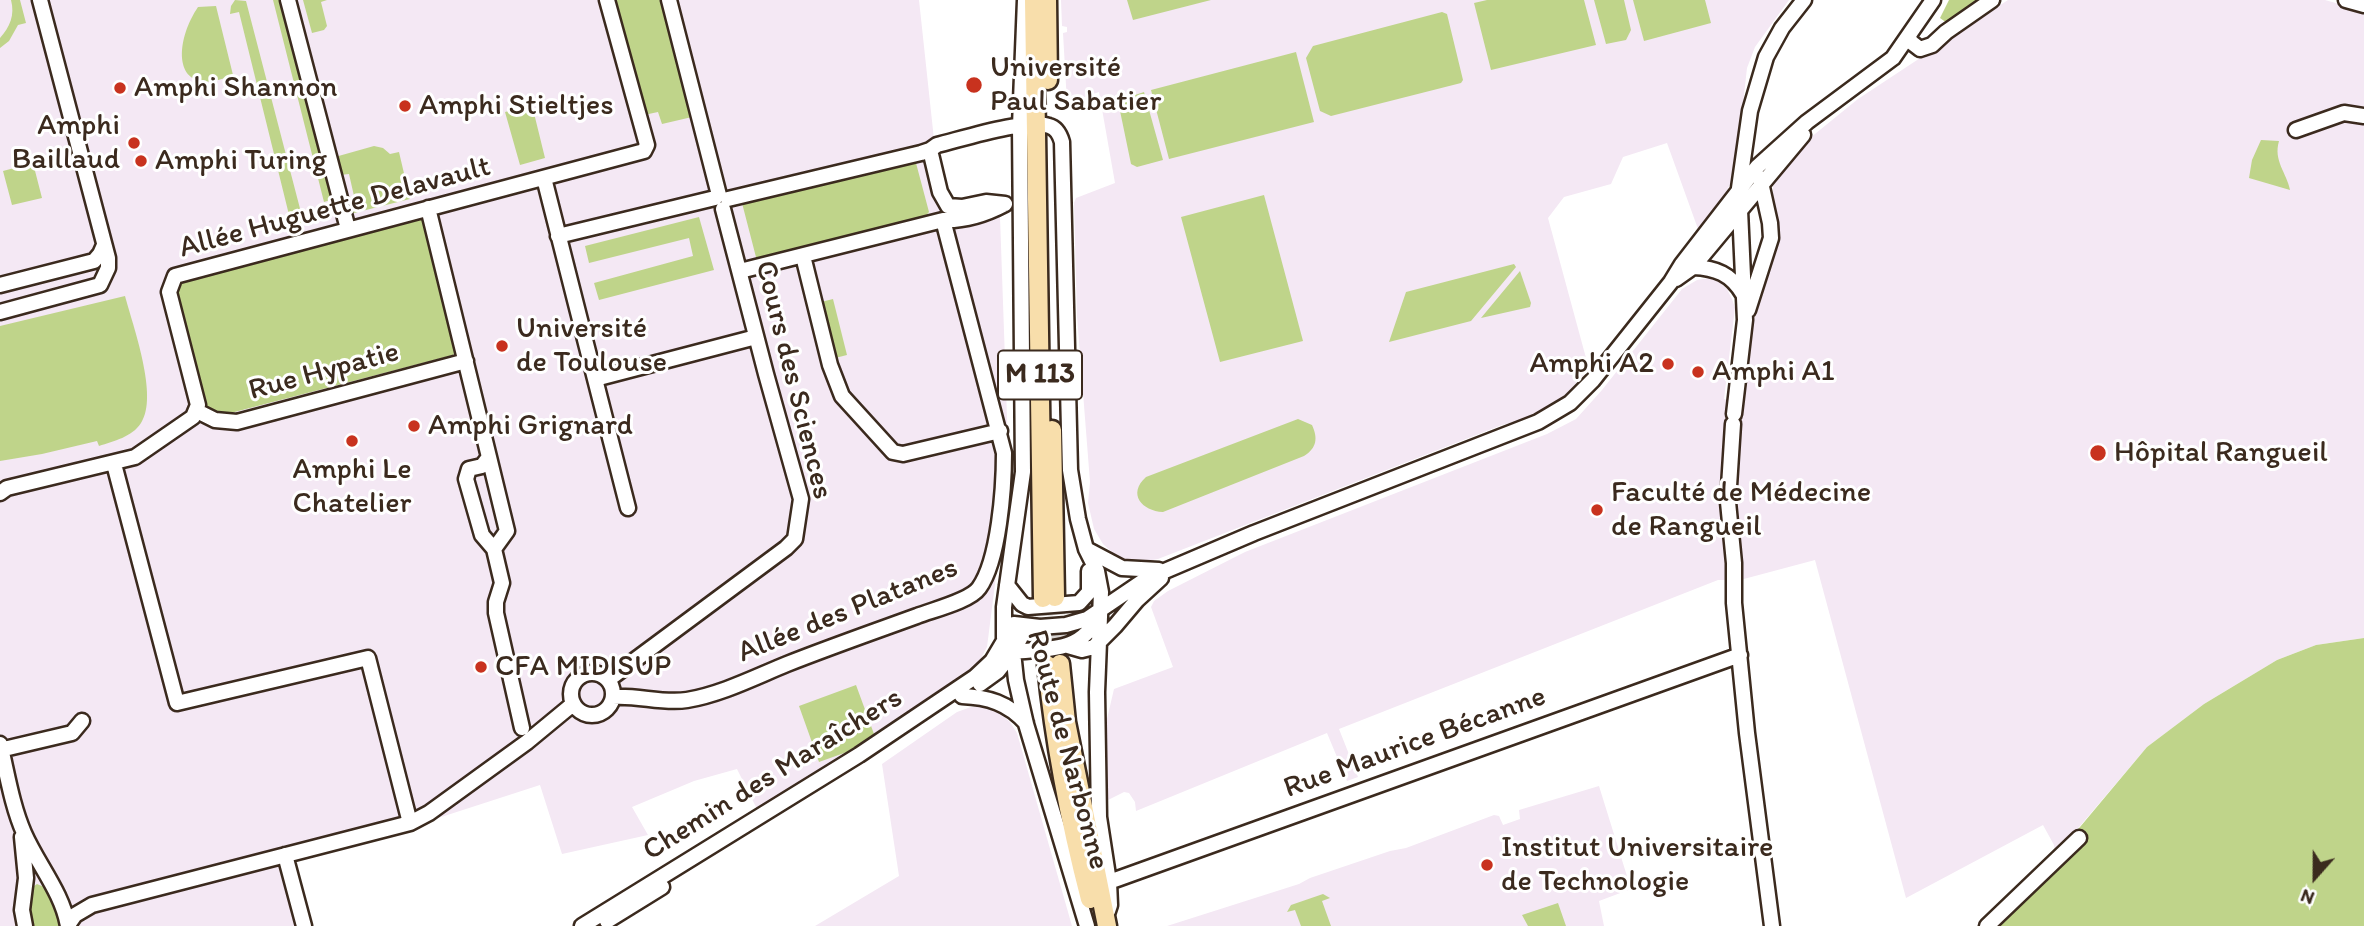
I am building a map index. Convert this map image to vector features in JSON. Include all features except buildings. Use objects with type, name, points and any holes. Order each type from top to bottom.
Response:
[{"type":"main road","name":"Route de Narbonne","points":[[1034,0],[1028,126],[1049,598]]},
{"type":"main road","name":"Route de Narbonne","points":[[1028,126],[1047,0]]},
{"type":"main road","name":"Route de Narbonne","points":[[1053,665],[1103,924]]},
{"type":"street","points":[[0,312],[100,285],[105,280],[108,268],[40,0]]},
{"type":"street","points":[[288,0],[348,229]]},
{"type":"street","name":"Allée Huguette Delavault","points":[[197,411],[196,397],[169,292],[176,276],[645,151],[647,145],[607,0]]},
{"type":"street","name":"Cours des Sciences","points":[[608,680],[786,548],[794,539],[801,499],[669,0]]},
{"type":"street","name":"Route de Narbonne","points":[[1025,0],[1028,126],[1021,205],[1023,471],[1003,611],[1004,638],[1013,652],[1026,724],[1087,926]]},
{"type":"street","points":[[1745,320],[1739,188],[1750,111],[1766,57],[1782,28],[1804,0]]},
{"type":"street","points":[[1671,282],[1693,267],[1810,128],[1902,62],[1933,0]]},
{"type":"street","points":[[1004,638],[1014,624],[1040,627],[1066,625],[1087,619],[1146,579],[1254,533],[1555,414],[1592,380],[1671,282],[1757,167],[1807,122],[1885,66],[1915,36],[1943,0]]},
{"type":"street","points":[[1915,36],[1920,49],[1932,46],[1946,32],[1992,0]]},
{"type":"street","points":[[2346,0],[2364,5]]},
{"type":"street","points":[[2296,130],[2344,113],[2364,116]]},
{"type":"street","points":[[558,236],[930,150],[937,145],[1028,126]]},
{"type":"street","name":"Route de Narbonne","points":[[1028,126],[1057,130],[1062,142],[1070,470],[1086,549],[1097,571],[1101,608],[1097,692],[1099,817],[1110,905],[1103,924]]},
{"type":"street","points":[[1747,136],[1762,183],[1771,238],[1745,320],[1733,419],[1728,502],[1734,563],[1734,603],[1747,733],[1772,926]]},
{"type":"street","points":[[930,150],[940,192],[947,206],[986,202],[1021,205]]},
{"type":"street","points":[[544,178],[628,508]]},
{"type":"street","points":[[740,271],[943,220],[956,221],[1005,204]]},
{"type":"street","points":[[428,208],[507,531],[494,549]]},
{"type":"street","name":"Allée des Platanes","points":[[613,697],[688,700],[742,683],[785,664],[972,594],[978,589],[996,541],[1004,479],[1004,453],[943,220]]},
{"type":"street","points":[[0,285],[94,261],[104,245]]},
{"type":"street","points":[[803,256],[830,365],[842,396],[893,452],[903,454],[1000,431]]},
{"type":"street","points":[[1693,267],[1708,268],[1725,274],[1738,285],[1743,294]]},
{"type":"street","name":"Cours des Sciences","points":[[595,379],[756,337]]},
{"type":"street","name":"Rue Hypatie","points":[[197,411],[215,420],[237,422],[466,361]]},
{"type":"street","points":[[0,492],[135,457],[193,417],[197,411]]},
{"type":"street","points":[[489,457],[482,466],[469,469],[466,479],[482,535],[494,549],[502,583],[496,602],[496,613],[522,728]]},
{"type":"street","points":[[114,464],[177,703],[368,658],[410,823]]},
{"type":"street","points":[[1086,549],[1122,568],[1170,570]]},
{"type":"street","points":[[1007,585],[1022,604],[1028,607],[1079,603],[1087,597],[1091,587],[1086,549]]},
{"type":"street","points":[[1013,652],[1068,646],[1088,649],[1099,642],[1137,600],[1170,570]]},
{"type":"street","points":[[1068,646],[1089,632],[1101,608]]},
{"type":"street","name":"Chemin des Maraîchers","points":[[599,926],[832,783],[962,696],[998,671],[1022,635],[1040,627]]},
{"type":"street","name":"Chemin des Maraîchers","points":[[582,926],[859,755],[966,684],[989,665],[1004,638]]},
{"type":"street","name":"Rue Maurice Bécanne","points":[[1109,882],[1740,655]]},
{"type":"street","points":[[594,673],[608,680],[613,697],[608,708],[592,715],[584,714],[573,704],[571,689],[580,676],[594,673]]},
{"type":"street","points":[[962,696],[978,696],[1000,703],[1016,712],[1026,724]]},
{"type":"street","points":[[25,889],[29,883],[38,880],[80,905],[92,905],[410,823],[429,813],[527,742],[573,704]]},
{"type":"street","points":[[24,926],[22,829],[4,748],[72,733],[82,721]]},
{"type":"street","points":[[22,829],[55,890],[68,925]]},
{"type":"street","points":[[1987,926],[2079,838]]},
{"type":"street","points":[[285,855],[304,926]]},
{"type":"street","points":[[68,925],[75,915],[92,905]]},
{"type":"shaded area","name":"Université de Toulouse","points":[[0,0],[919,0],[942,214],[1000,217],[1009,474],[987,647],[980,660],[971,671],[878,734],[757,809],[737,769],[694,781],[632,807],[648,835],[562,854],[540,785],[432,820],[288,852],[308,926],[0,926]]},
{"type":"shaded area","points":[[1061,0],[1789,0],[1755,47],[1747,68],[1737,157],[1731,183],[1720,202],[1698,229],[1667,143],[1623,157],[1611,184],[1564,197],[1548,218],[1589,369],[1561,399],[1525,419],[1502,425],[1158,559],[1133,563],[1115,555],[1103,544],[1094,529],[1088,503],[1090,482],[1077,316],[1074,203],[1076,198],[1115,183],[1099,92],[1067,103],[1063,33],[1067,32],[1067,27],[1062,26]]},
{"type":"shaded area","name":"Hôpital Rangueil","points":[[2008,0],[2325,0],[2364,11],[2364,638],[2316,645],[2277,660],[2204,704],[2147,747],[2055,853],[2054,845],[2043,825],[1906,898],[1815,560],[1740,580],[1718,580],[1339,729],[1358,777],[1347,781],[1327,733],[1136,811],[1135,802],[1129,793],[1124,792],[1106,801],[1107,719],[1114,689],[1173,667],[1151,607],[1154,601],[1168,591],[1245,552],[1547,434],[1576,419],[1682,289],[1697,280],[1710,278],[1719,282],[1727,289],[1732,299],[1735,308],[1724,399],[1739,404],[1752,312],[1776,253],[1779,238],[1773,186],[1779,176],[1810,138],[1858,99]]},
{"type":"shaded area","points":[[971,707],[987,707],[1001,714],[1017,733],[1072,926],[815,926],[899,876],[882,764],[957,712]]},
{"type":"shaded area","name":"Institut Universitaire de Technologie","points":[[1599,786],[1631,889],[1599,901],[1604,926],[1167,926],[1299,884],[1390,851],[1406,848],[1494,815],[1499,816],[1503,825],[1520,819],[1519,810]]},
{"type":"green space","points":[[11,0],[20,0],[26,23],[18,25],[9,41],[0,48],[0,38],[12,16]]},
{"type":"green space","points":[[235,0],[246,1],[304,224],[292,227],[239,12],[230,14]]},
{"type":"green space","points":[[273,0],[285,0],[337,198],[324,202]]},
{"type":"green space","points":[[303,0],[327,0],[321,2],[327,26],[324,30],[312,33]]},
{"type":"green space","points":[[614,0],[662,0],[692,117],[662,124],[658,112],[644,115]]},
{"type":"green space","points":[[1127,0],[1211,0],[1133,20]]},
{"type":"green space","points":[[1487,0],[1584,0],[1596,45],[1491,70],[1474,3]]},
{"type":"green space","points":[[1594,0],[1624,0],[1631,30],[1626,40],[1606,44]]},
{"type":"green space","points":[[1633,0],[1705,0],[1711,23],[1644,41]]},
{"type":"green space","points":[[1949,0],[1977,0],[1947,23],[1940,18]]},
{"type":"green space","points":[[216,6],[233,75],[213,81],[198,81],[189,75],[183,65],[184,37],[198,7]]},
{"type":"green space","points":[[1442,12],[1447,14],[1463,80],[1461,83],[1331,116],[1320,111],[1306,58],[1313,46]]},
{"type":"green space","points":[[1296,52],[1314,122],[1169,159],[1151,90]]},
{"type":"green space","points":[[1144,92],[1163,160],[1137,167],[1131,164],[1119,106],[1123,99]]},
{"type":"green space","points":[[532,105],[545,158],[520,165],[505,112]]},
{"type":"green space","points":[[2261,140],[2279,141],[2279,161],[2290,190],[2249,178],[2252,160]]},
{"type":"green space","points":[[374,146],[383,148],[390,154],[399,152],[410,199],[350,214],[346,199],[354,196],[349,174],[340,175],[335,157]]},
{"type":"green space","points":[[908,160],[916,163],[929,212],[925,217],[757,261],[742,203]]},
{"type":"green space","points":[[33,163],[42,198],[12,205],[3,171]]},
{"type":"green space","points":[[1264,195],[1303,341],[1220,362],[1181,217]]},
{"type":"green space","points":[[420,217],[424,222],[457,349],[453,355],[223,415],[206,409],[175,293],[179,282]]},
{"type":"green space","points":[[699,217],[714,270],[599,300],[594,283],[693,256],[689,238],[589,263],[585,246]]},
{"type":"green space","points":[[1514,264],[1516,267],[1471,321],[1389,342],[1406,292]]},
{"type":"green space","points":[[1520,271],[1530,307],[1481,318]]},
{"type":"green space","points":[[125,296],[146,379],[146,411],[141,423],[128,435],[99,446],[97,441],[0,461],[0,326]]},
{"type":"green space","points":[[833,299],[847,355],[835,358],[821,302]]},
{"type":"green space","points":[[1298,419],[1312,425],[1315,434],[1314,446],[1304,456],[1163,512],[1143,505],[1137,495],[1140,483],[1146,477]]},
{"type":"green space","points":[[2364,638],[2364,926],[1983,926],[2080,827],[2147,747],[2204,704],[2277,660],[2316,645]]},
{"type":"green space","points":[[856,685],[874,734],[847,752],[819,762],[799,706]]},
{"type":"green space","points":[[37,884],[49,889],[63,926],[32,926],[28,908],[30,889]]},
{"type":"green space","points":[[1323,894],[1330,898],[1322,901],[1331,926],[1301,926],[1295,910],[1287,912],[1291,905]]},
{"type":"green space","points":[[1558,903],[1566,926],[1528,926],[1522,915]]},
{"type":"tunnel","points":[[1055,597],[1060,664]]},
{"type":"tunnel","points":[[1043,598],[1047,665]]},
{"type":"place","name":"Université Paul Sabatier","points":[[974,85]]},
{"type":"place","name":"Amphi Shannon","points":[[120,88]]},
{"type":"place","name":"Amphi Stieltjes","points":[[405,106]]},
{"type":"place","name":"Amphi Baillaud","points":[[134,143]]},
{"type":"place","name":"Amphi Turing","points":[[141,161]]},
{"type":"place","name":"Université de Toulouse","points":[[502,346]]},
{"type":"place","name":"Amphi A2","points":[[1668,364]]},
{"type":"place","name":"Amphi A1","points":[[1698,372]]},
{"type":"place","name":"Amphi Grignard","points":[[414,426]]},
{"type":"place","name":"Amphi Le Chatelier","points":[[352,441]]},
{"type":"place","name":"Hôpital Rangueil","points":[[2098,453]]},
{"type":"place","name":"Faculté de Médecine de Rangueil","points":[[1597,510]]},
{"type":"place","name":"CFA MIDISUP","points":[[481,667]]},
{"type":"place","name":"Institut Universitaire de Technologie","points":[[1487,865]]}]
